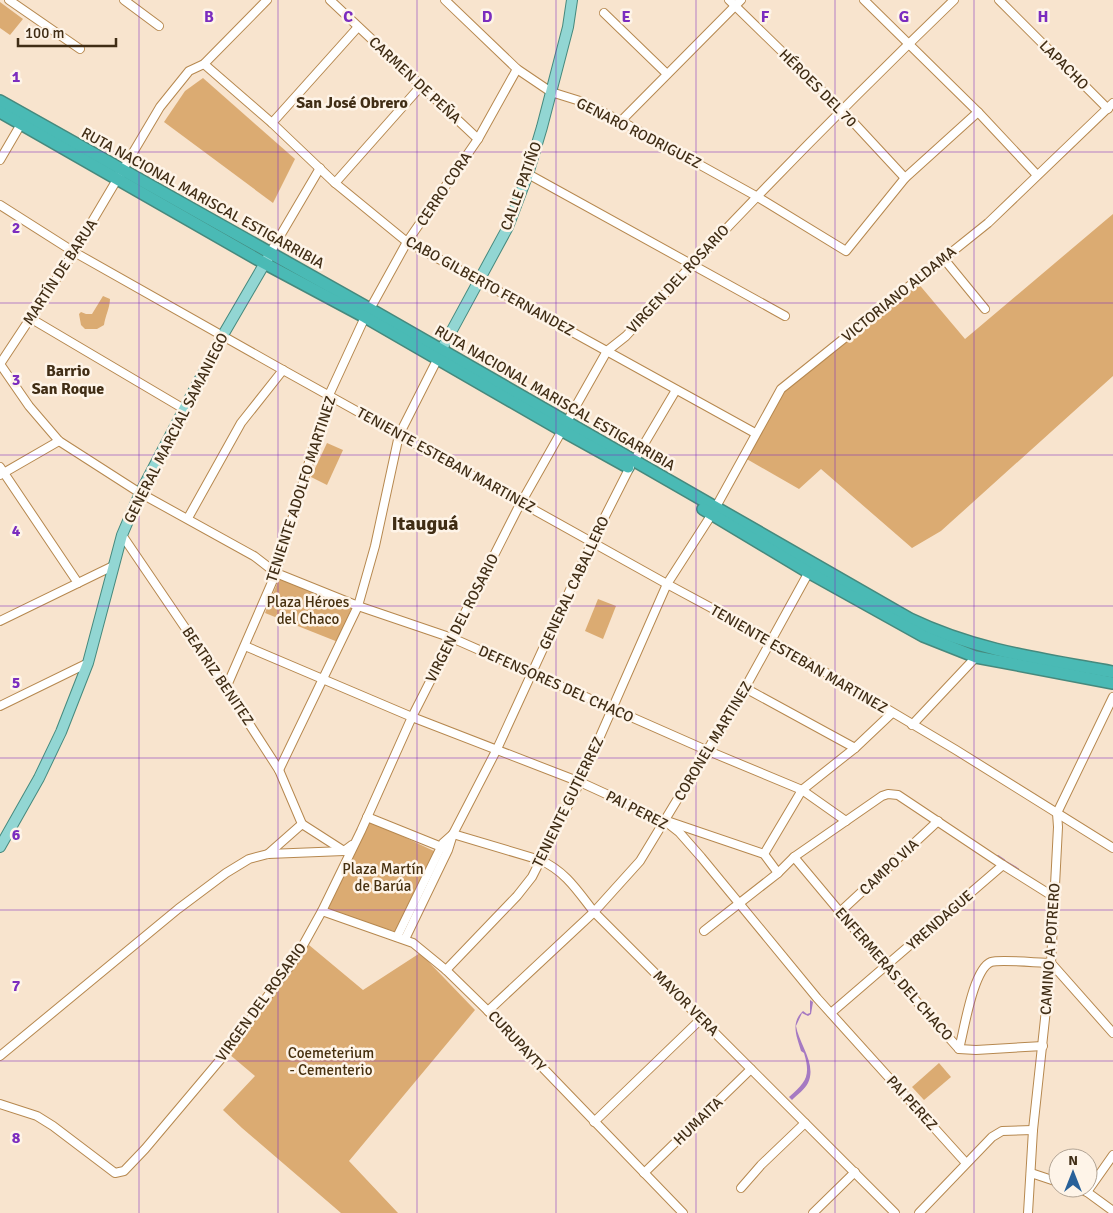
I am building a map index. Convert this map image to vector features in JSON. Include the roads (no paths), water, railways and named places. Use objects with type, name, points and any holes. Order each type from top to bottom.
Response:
[{"type":"highway","name":"RUTA NACIONAL MARISCAL ESTIGARRIBIA","points":[[0,101],[120,174],[267,258],[367,313],[811,567],[910,619],[951,637],[1008,653],[1113,672]]},
{"type":"highway","name":"RUTA NACIONAL MARISCAL ESTIGARRIBIA","points":[[0,112],[120,174]]},
{"type":"highway","name":"RUTA NACIONAL MARISCAL ESTIGARRIBIA","points":[[811,567],[906,628],[944,645],[976,657],[1113,683]]},
{"type":"main road","name":"CALLE PATIÑO","points":[[439,355],[508,227],[528,174],[568,26],[572,0]]},
{"type":"main road","name":"GENERAL MARCIAL SAMANIEGO","points":[[0,847],[40,778],[62,732],[88,663],[122,535],[140,492],[223,335],[267,258]]},
{"type":"street","points":[[9,0],[80,49]]},
{"type":"street","points":[[124,0],[159,26]]},
{"type":"street","name":"MARTÍN DE BARUA","points":[[0,364],[74,252],[160,106],[189,71],[204,64],[267,0]]},
{"type":"street","name":"CARMEN DE PEÑA","points":[[330,0],[478,139]]},
{"type":"street","name":"GENARO RODRIGUEZ","points":[[445,0],[517,69],[551,92],[580,101],[621,121],[756,196],[846,251],[905,178]]},
{"type":"street","points":[[864,0],[978,112],[1037,175]]},
{"type":"street","name":"VIRGEN DEL ROSARIO","points":[[0,1104],[37,1116],[53,1126],[112,1172],[124,1171],[145,1149],[220,1060],[296,958],[322,911],[412,717],[521,502],[607,351],[626,336],[756,196],[841,109],[954,0]]},
{"type":"street","name":"LAPACHO","points":[[999,0],[1111,106]]},
{"type":"street","points":[[621,121],[735,2]]},
{"type":"street","name":"HÉROES DEL 70","points":[[735,2],[841,109],[905,178]]},
{"type":"street","points":[[604,13],[667,74]]},
{"type":"street","points":[[272,123],[358,27]]},
{"type":"street","name":"CABO GILBERTO FERNANDEZ","points":[[204,64],[272,123],[335,183],[407,242],[755,433]]},
{"type":"street","name":"CERRO CORA","points":[[367,313],[407,242],[478,139],[517,69]]},
{"type":"street","points":[[335,183],[421,86]]},
{"type":"street","name":"VICTORIANO ALDAMA","points":[[714,511],[780,389],[988,223],[1111,106]]},
{"type":"street","points":[[905,178],[978,112]]},
{"type":"street","points":[[0,160],[21,124]]},
{"type":"street","points":[[267,258],[320,168]]},
{"type":"street","points":[[528,174],[784,316]]},
{"type":"street","name":"TENIENTE ESTEBAN MARTINEZ","points":[[0,206],[74,252],[283,370],[667,584],[772,640],[956,750],[1113,848]]},
{"type":"street","points":[[944,259],[985,309]]},
{"type":"street","name":"TENIENTE ADOLFO MARTINEZ","points":[[226,688],[276,572],[329,394],[367,313]]},
{"type":"street","points":[[30,318],[184,409]]},
{"type":"street","points":[[279,770],[358,606],[375,546],[399,435],[439,355]]},
{"type":"street","name":"DEFENSORES DEL CHACO","points":[[0,364],[29,406],[59,441],[140,492],[254,556],[276,572],[358,606],[452,638],[706,750],[802,790],[846,821]]},
{"type":"street","points":[[188,518],[241,423],[283,370]]},
{"type":"street","name":"GENERAL CABALLERO","points":[[401,938],[445,846],[497,749],[592,542],[632,464],[676,390]]},
{"type":"street","points":[[59,441],[1,472],[78,583]]},
{"type":"street","name":"TENIENTE GUTIERREZ","points":[[446,970],[517,896],[532,877],[580,782],[667,584],[714,511]]},
{"type":"street","name":"BEATRIZ BENITEZ","points":[[122,535],[279,770],[302,824]]},
{"type":"street","points":[[0,621],[113,566]]},
{"type":"street","name":"CORONEL MARTINEZ","points":[[488,1011],[594,912],[640,861],[772,640],[811,567]]},
{"type":"street","name":"PAI PEREZ","points":[[245,646],[412,717],[580,782],[665,821],[679,832],[810,990],[966,1163]]},
{"type":"street","points":[[912,725],[976,657]]},
{"type":"street","points":[[0,706],[88,663]]},
{"type":"street","points":[[744,688],[855,748]]},
{"type":"street","name":"CAMINO A POTRERO","points":[[1028,1213],[1033,1130],[1050,963],[1058,827],[1057,813],[1113,697]]},
{"type":"street","name":"TENIENTE ESTEBAN MARTINEZ","points":[[764,854],[802,790],[855,748],[892,713]]},
{"type":"street","points":[[704,931],[778,873],[794,857],[882,796],[894,794],[1054,896]]},
{"type":"street","points":[[368,815],[445,846]]},
{"type":"street","points":[[665,821],[764,854],[778,873]]},
{"type":"street","name":"CAMPO VIA","points":[[840,912],[938,821]]},
{"type":"street","points":[[268,854],[302,824],[344,851]]},
{"type":"street","name":"MAYOR VERA","points":[[453,834],[540,860],[565,874],[594,912],[895,1213]]},
{"type":"street","points":[[0,1056],[182,905],[249,859],[268,854],[344,851],[354,844]]},
{"type":"street","name":"ENFERMERAS DEL CHACO","points":[[794,857],[886,967],[959,1049],[976,1050],[1043,1046]]},
{"type":"street","name":"YRENDAGUE","points":[[831,1013],[1003,865]]},
{"type":"street","name":"CURUPAYTY","points":[[322,911],[413,943],[446,970],[683,1213]]},
{"type":"street","points":[[959,1049],[972,997],[982,971],[990,963],[995,962],[1050,963],[1113,1033]]},
{"type":"street","points":[[594,1122],[701,1019]]},
{"type":"street","name":"HUMAITA","points":[[644,1173],[751,1069]]},
{"type":"street","points":[[741,1188],[761,1165],[805,1123]]},
{"type":"street","points":[[919,1213],[992,1137],[1002,1131],[1033,1130]]},
{"type":"street","points":[[1098,1176],[1113,1155]]},
{"type":"street","points":[[813,1213],[856,1172]]},
{"type":"street","points":[[1031,1173],[1048,1179]]},
{"type":"street","points":[[1095,1198],[1113,1211]]},
{"type":"waterway","points":[[998,856],[1004,860]]},
{"type":"waterway","points":[[1003,860],[1018,869]]},
{"type":"district","name":"San José Obrero","points":[[352,102]]},
{"type":"district","name":"Barrio San Roque","points":[[68,379]]},
{"type":"district","name":"Itauguá","points":[[425,523]]},
{"type":"park label","name":"Plaza Héroes del Chaco","points":[[308,610]]},
{"type":"park label","name":"Plaza Martín de Barúa","points":[[383,878]]},
{"type":"park label","name":"Coemeterium - Cementerio","points":[[331,1062]]}]
